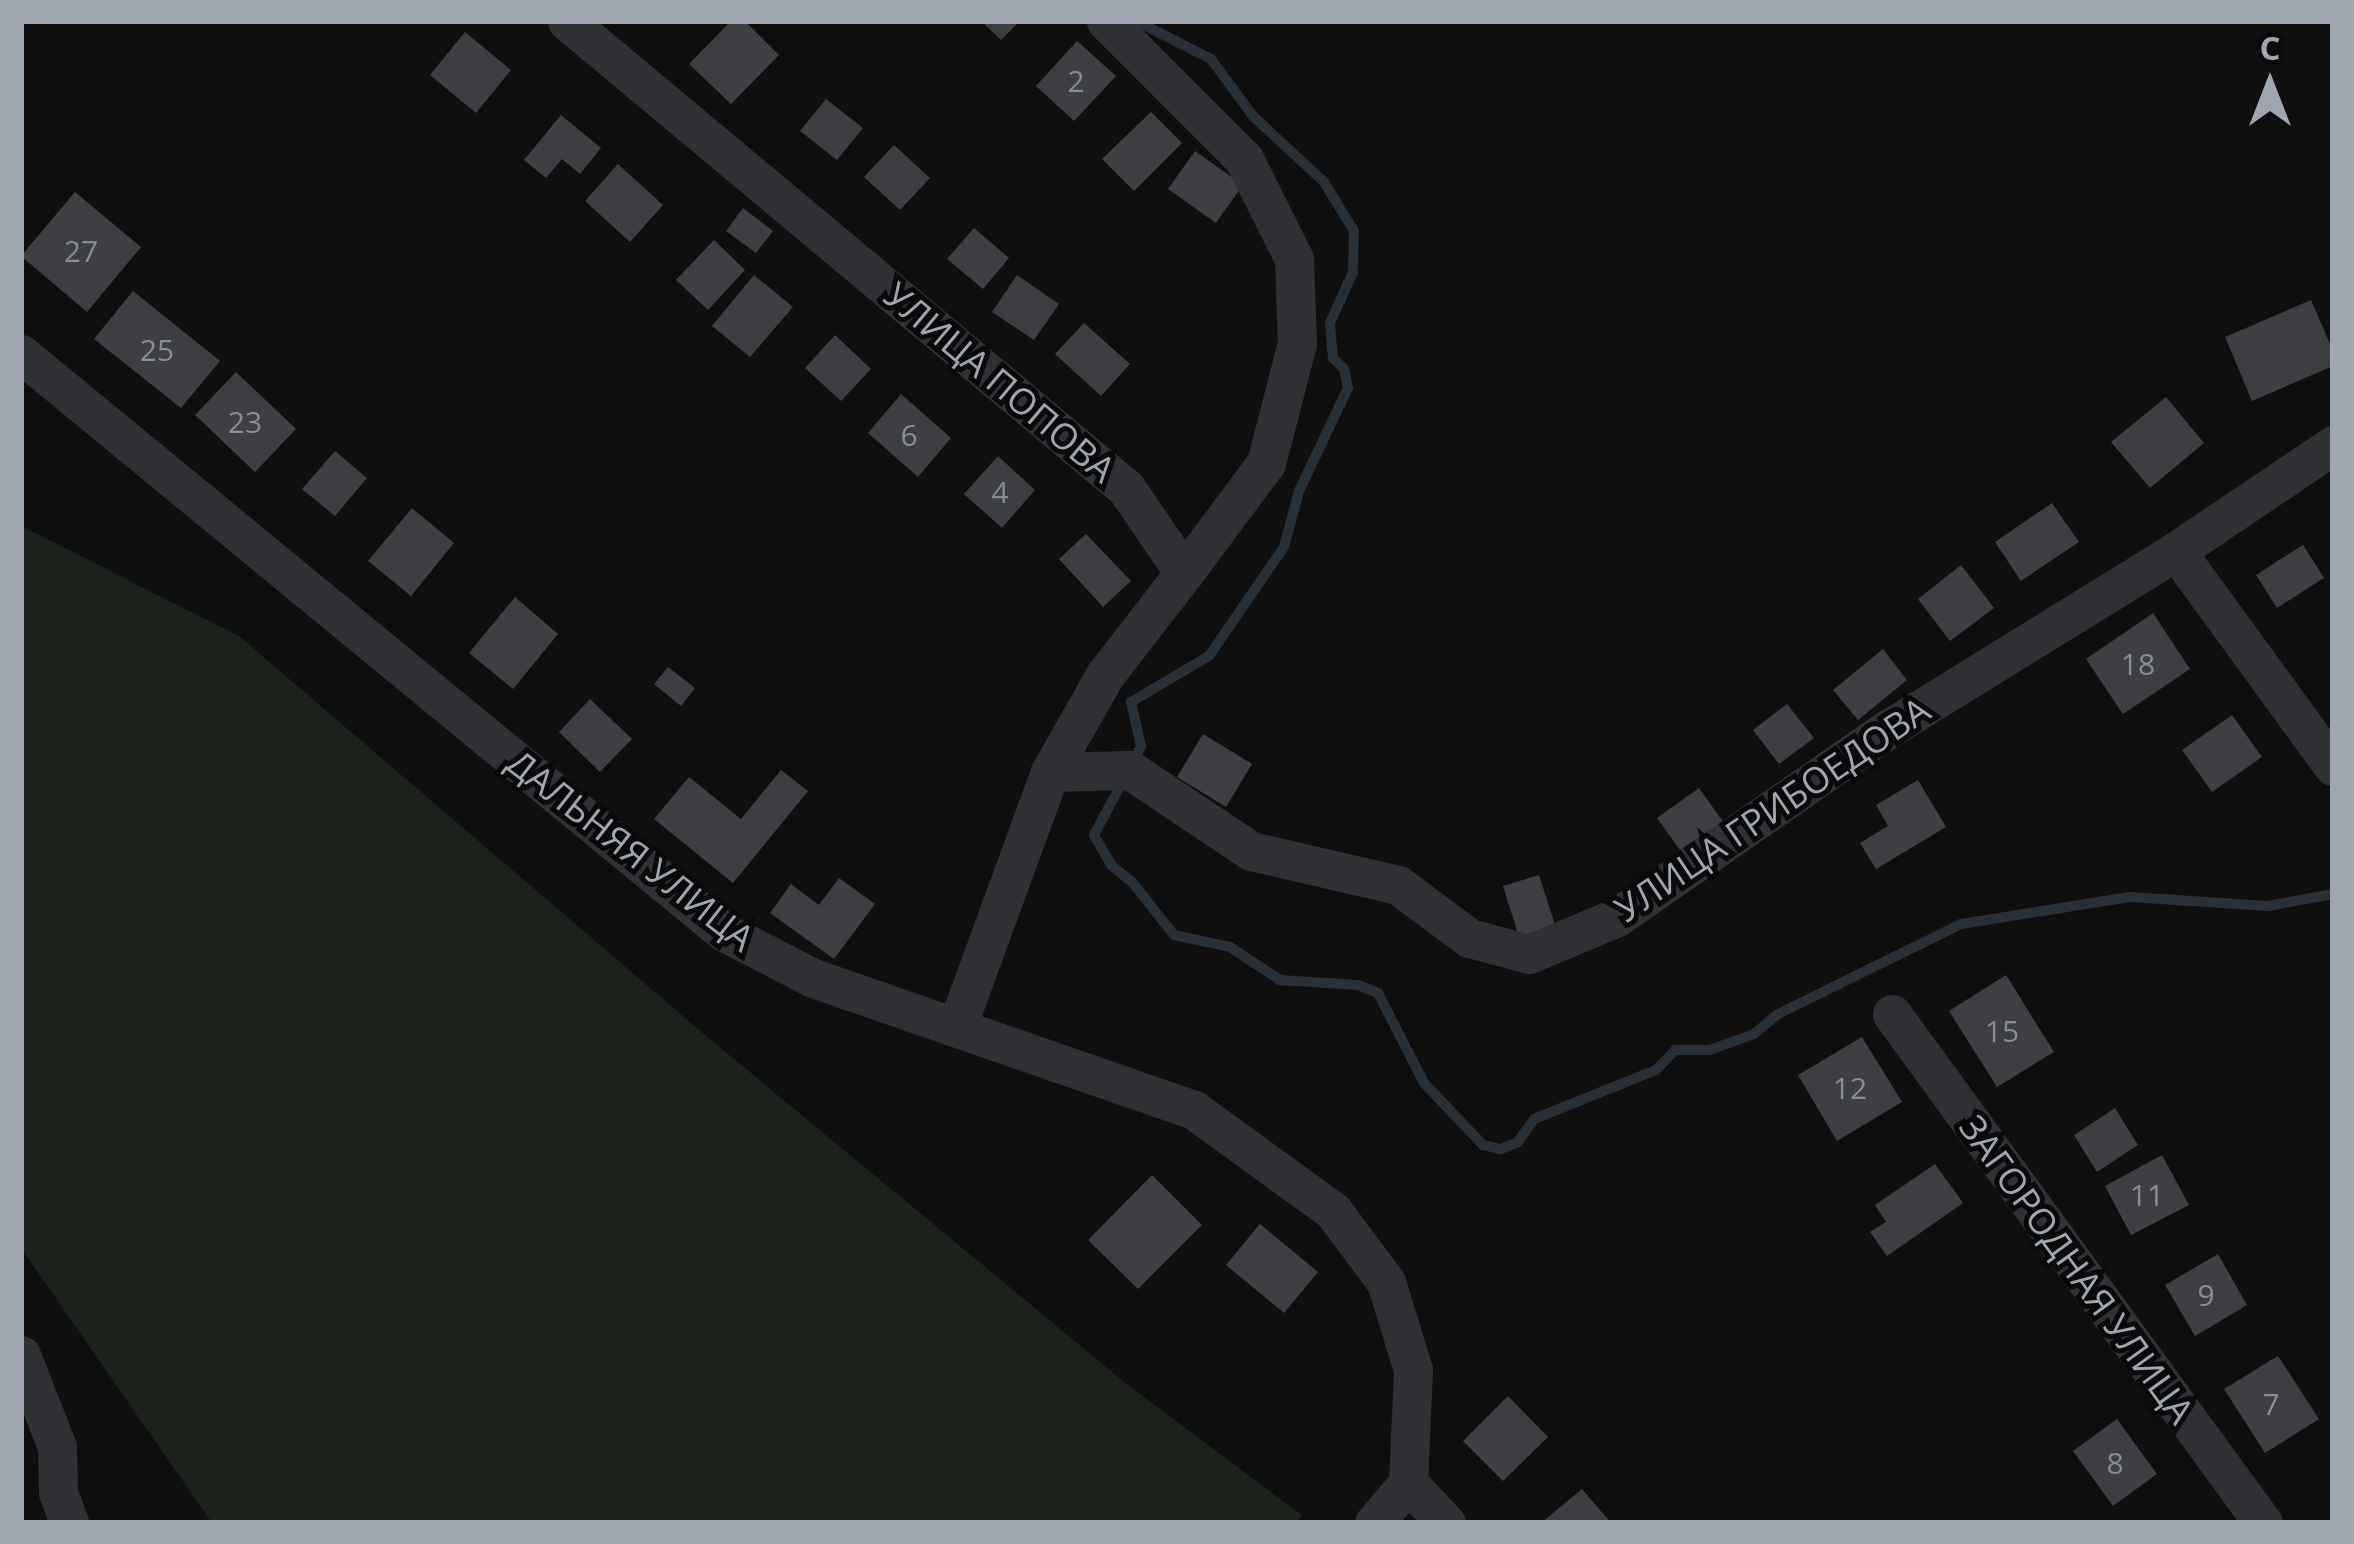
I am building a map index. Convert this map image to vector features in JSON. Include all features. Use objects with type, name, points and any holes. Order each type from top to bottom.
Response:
[{"type":"street","name":"УЛИЦА ПОПОВА","points":[[567,21],[1126,488],[1184,574]]},
{"type":"street","points":[[957,1025],[1050,772],[1105,675],[1266,463],[1297,343],[1294,259],[1244,159],[1106,21]]},
{"type":"street","name":"ДАЛЬНЯЯ УЛИЦА","points":[[21,354],[724,932],[813,978],[1193,1110],[1333,1211],[1386,1282],[1413,1370],[1408,1483]]},
{"type":"street","name":"УЛИЦА ГРИБОЕДОВА","points":[[1050,772],[1130,770],[1251,851],[1397,885],[1469,938],[1529,954],[1617,917],[1888,729],[2176,551],[2333,445]]},
{"type":"street","points":[[2176,551],[2333,766]]},
{"type":"street","name":"ЗАГОРОДНАЯ УЛИЦА","points":[[1892,1014],[2263,1523]]},
{"type":"street","points":[[21,1354],[57,1447],[58,1492],[69,1523]]},
{"type":"street","points":[[1374,1523],[1408,1483],[1446,1523]]},
{"type":"shaded area","points":[[21,526],[239,636],[705,1035],[1129,1386],[1302,1515],[1294,1523],[212,1523],[21,1248]]},
{"type":"building","points":[[731,21],[745,21],[779,55],[731,104],[689,64]]},
{"type":"building","points":[[981,21],[1020,21],[1001,40]]},
{"type":"building","points":[[465,32],[511,70],[476,113],[430,75]]},
{"type":"building","points":[[1077,41],[1116,76],[1074,121],[1036,86]]},
{"type":"building","points":[[826,99],[863,128],[837,160],[800,131]]},
{"type":"building","points":[[1151,112],[1182,143],[1134,191],[1102,159]]},
{"type":"building","points":[[561,115],[601,148],[580,174],[562,159],[546,178],[524,160]]},
{"type":"building","points":[[894,145],[930,178],[900,210],[864,177]]},
{"type":"building","points":[[1195,151],[1243,185],[1216,223],[1168,189]]},
{"type":"building","points":[[618,164],[663,205],[630,242],[585,201]]},
{"type":"building","points":[[75,192],[141,247],[87,312],[21,256]]},
{"type":"building","points":[[743,208],[773,231],[756,253],[726,231]]},
{"type":"building","points":[[974,228],[1009,258],[983,289],[947,259]]},
{"type":"building","points":[[714,240],[745,270],[708,310],[676,280]]},
{"type":"building","points":[[754,275],[793,307],[750,357],[712,326]]},
{"type":"building","points":[[1017,275],[1059,304],[1034,340],[992,312]]},
{"type":"building","points":[[133,291],[220,361],[181,408],[94,339]]},
{"type":"building","points":[[2311,300],[2333,351],[2333,366],[2252,401],[2225,337]]},
{"type":"building","points":[[1084,323],[1130,364],[1101,396],[1055,354]]},
{"type":"building","points":[[835,335],[871,369],[841,401],[805,368]]},
{"type":"building","points":[[236,372],[296,429],[255,472],[195,415]]},
{"type":"building","points":[[901,394],[951,438],[918,477],[868,433]]},
{"type":"building","points":[[2166,397],[2204,443],[2150,488],[2111,442]]},
{"type":"building","points":[[335,451],[367,478],[335,516],[302,489]]},
{"type":"building","points":[[998,456],[1035,490],[1002,528],[964,494]]},
{"type":"building","points":[[2052,503],[2079,542],[2021,581],[1995,542]]},
{"type":"building","points":[[412,508],[454,543],[411,596],[368,561]]},
{"type":"building","points":[[1086,534],[1131,581],[1103,607],[1059,559]]},
{"type":"building","points":[[2303,545],[2324,578],[2277,608],[2256,575]]},
{"type":"building","points":[[1961,565],[1994,608],[1950,641],[1918,599]]},
{"type":"building","points":[[515,597],[558,634],[513,689],[469,653]]},
{"type":"building","points":[[2153,613],[2190,669],[2123,714],[2086,659]]},
{"type":"building","points":[[1883,649],[1907,680],[1858,720],[1833,690]]},
{"type":"building","points":[[668,667],[695,688],[681,706],[654,684]]},
{"type":"building","points":[[590,699],[632,739],[600,772],[559,732]]},
{"type":"building","points":[[1787,704],[1814,738],[1779,764],[1753,730]]},
{"type":"building","points":[[2232,715],[2262,757],[2212,792],[2182,750]]},
{"type":"building","points":[[1203,734],[1252,764],[1226,807],[1177,777]]},
{"type":"building","points":[[781,770],[808,791],[733,883],[654,819],[689,777],[741,819]]},
{"type":"building","points":[[1918,780],[1946,827],[1876,869],[1860,843],[1888,826],[1876,805]]},
{"type":"building","points":[[1699,788],[1724,823],[1682,853],[1657,818]]},
{"type":"building","points":[[1539,875],[1555,925],[1519,937],[1503,886]]},
{"type":"building","points":[[839,878],[875,904],[834,959],[770,913],[791,884],[819,905]]},
{"type":"building","points":[[2006,975],[2054,1052],[1997,1087],[1949,1011]]},
{"type":"building","points":[[1862,1037],[1902,1102],[1837,1141],[1798,1075]]},
{"type":"building","points":[[2115,1108],[2138,1145],[2097,1172],[2074,1135]]},
{"type":"building","points":[[2162,1155],[2189,1205],[2131,1235],[2105,1186]]},
{"type":"building","points":[[1935,1164],[1963,1203],[1887,1256],[1870,1232],[1886,1222],[1875,1205]]},
{"type":"building","points":[[1152,1175],[1202,1225],[1138,1289],[1088,1240]]},
{"type":"building","points":[[1260,1224],[1318,1272],[1284,1313],[1226,1265]]},
{"type":"building","points":[[2218,1254],[2247,1305],[2195,1336],[2165,1285]]},
{"type":"building","points":[[2278,1356],[2319,1419],[2265,1453],[2224,1389]]},
{"type":"building","points":[[1508,1396],[1548,1437],[1503,1481],[1463,1441]]},
{"type":"building","points":[[2117,1419],[2157,1474],[2113,1506],[2073,1451]]},
{"type":"building","points":[[1582,1489],[1611,1523],[1541,1523]]},
{"type":"waterway","points":[[1134,761],[1141,746],[1131,702],[1209,656],[1284,547],[1299,491],[1348,388],[1344,369],[1333,358],[1330,323],[1353,272],[1354,231],[1324,182],[1253,116],[1211,59],[1136,21]]},
{"type":"waterway","points":[[1125,777],[1094,835],[1111,865],[1133,883],[1174,935],[1230,947],[1280,980],[1358,985],[1378,993],[1424,1083],[1483,1145],[1501,1149],[1518,1142],[1534,1119],[1656,1070],[1675,1050],[1710,1050],[1754,1034],[1778,1014],[1961,924],[2130,897],[2268,906],[2333,894]]}]
